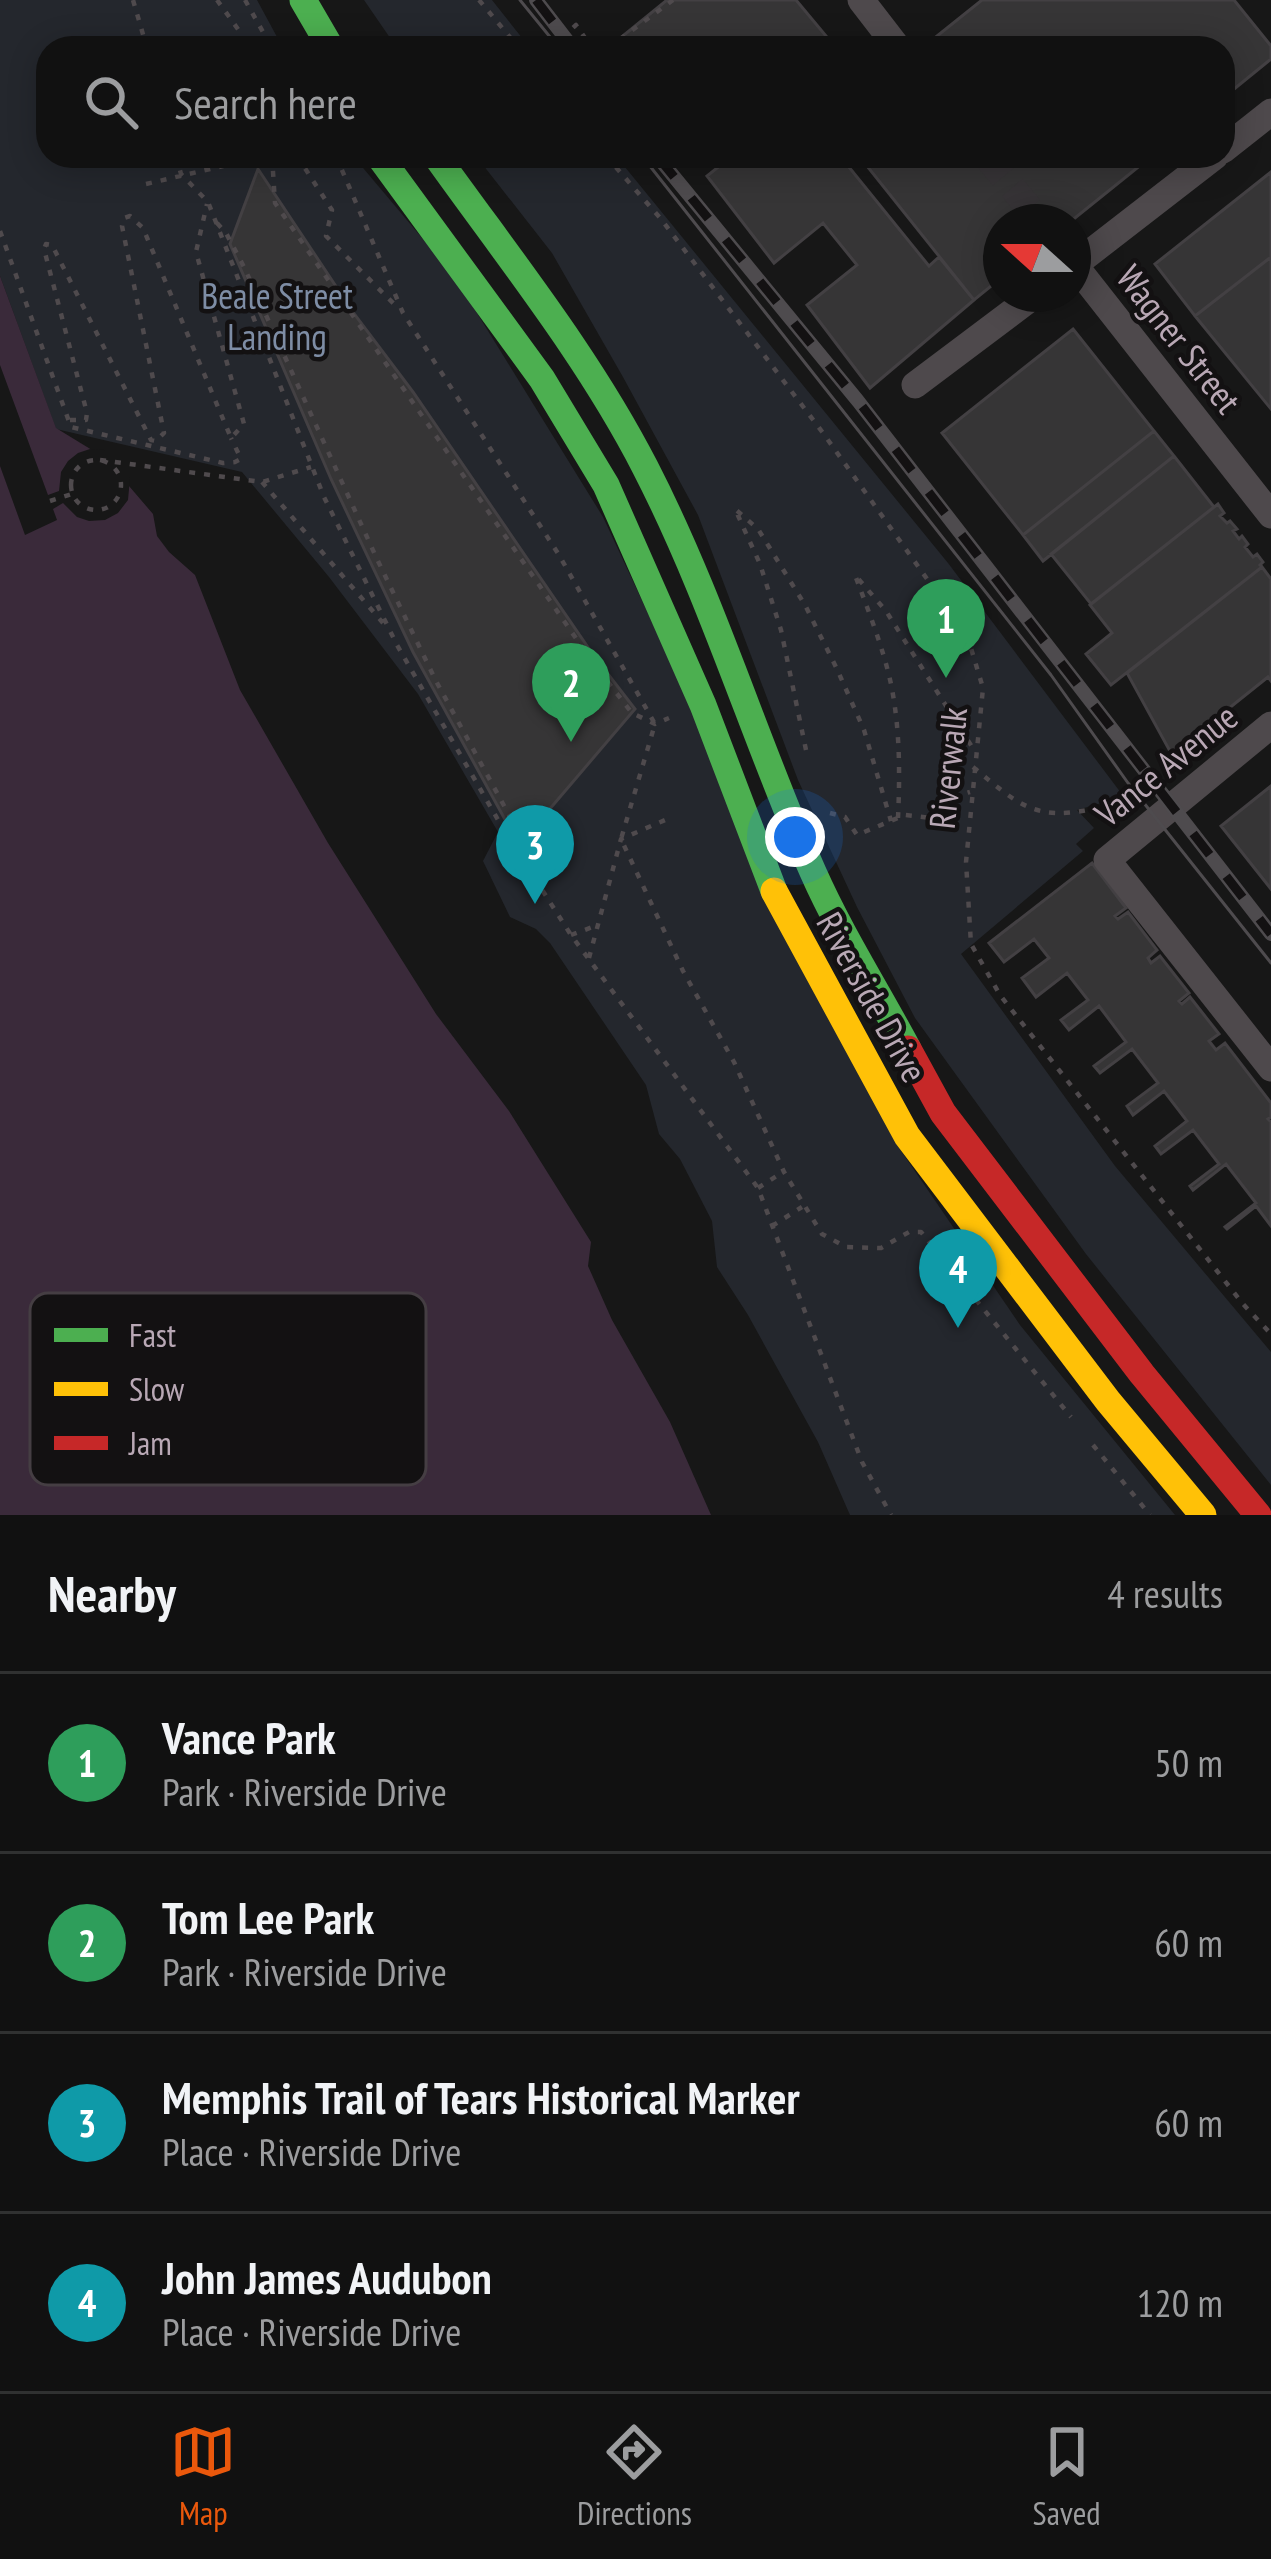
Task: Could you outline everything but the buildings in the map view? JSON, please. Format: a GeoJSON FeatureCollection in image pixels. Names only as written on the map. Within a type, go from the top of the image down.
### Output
{"type":"FeatureCollection","features":[{"type":"Feature","properties":{"kind":"main road"},"geometry":{"type":"LineString","coordinates":[[303,0],[324,36]]}},
{"type":"Feature","properties":{"kind":"main road","name":"Riverside Drive"},"geometry":{"type":"LineString","coordinates":[[388,168],[542,379],[606,485],[703,705],[776,895],[907,1136],[1108,1401],[1202,1515]]}},
{"type":"Feature","properties":{"kind":"main road","name":"Riverside Drive"},"geometry":{"type":"LineString","coordinates":[[445,168],[579,356],[644,465],[694,573],[815,877],[943,1113],[1142,1374],[1258,1515]]}},
{"type":"Feature","properties":{"kind":"street"},"geometry":{"type":"LineString","coordinates":[[861,0],[889,36]]}},
{"type":"Feature","properties":{"kind":"street"},"geometry":{"type":"LineString","coordinates":[[1235,140],[1271,112]]}},
{"type":"Feature","properties":{"kind":"street"},"geometry":{"type":"LineString","coordinates":[[1091,252],[1199,168]]}},
{"type":"Feature","properties":{"kind":"street","name":"Wagner Street"},"geometry":{"type":"LineString","coordinates":[[1091,287],[1271,515]]}},
{"type":"Feature","properties":{"kind":"street"},"geometry":{"type":"LineString","coordinates":[[915,386],[1012,312]]}},
{"type":"Feature","properties":{"kind":"street","name":"Vance Avenue"},"geometry":{"type":"LineString","coordinates":[[1271,725],[1107,860],[1271,1068]]}},
{"type":"Feature","properties":{"kind":"path"},"geometry":{"type":"LineString","coordinates":[[134,0],[143,36]]}},
{"type":"Feature","properties":{"kind":"path"},"geometry":{"type":"LineString","coordinates":[[217,0],[242,36]]}},
{"type":"Feature","properties":{"kind":"path"},"geometry":{"type":"LineString","coordinates":[[244,0],[265,36]]}},
{"type":"Feature","properties":{"kind":"path"},"geometry":{"type":"LineString","coordinates":[[479,0],[510,36]]}},
{"type":"Feature","properties":{"kind":"path"},"geometry":{"type":"LineString","coordinates":[[624,36],[673,0]]}},
{"type":"Feature","properties":{"kind":"path"},"geometry":{"type":"LineString","coordinates":[[564,36],[576,25],[584,36]]}},
{"type":"Feature","properties":{"kind":"path"},"geometry":{"type":"LineString","coordinates":[[180,168],[208,202],[311,467],[389,630],[571,935],[758,1188],[862,1462],[891,1515]]}},
{"type":"Feature","properties":{"kind":"path"},"geometry":{"type":"LineString","coordinates":[[146,184],[211,168]]}},
{"type":"Feature","properties":{"kind":"path"},"geometry":{"type":"LineString","coordinates":[[271,168],[275,203],[301,243],[593,663],[632,713],[655,724]]}},
{"type":"Feature","properties":{"kind":"path"},"geometry":{"type":"LineString","coordinates":[[305,168],[332,210],[326,236],[403,313]]}},
{"type":"Feature","properties":{"kind":"path"},"geometry":{"type":"LineString","coordinates":[[341,168],[403,313],[559,555],[655,724],[589,958]]}},
{"type":"Feature","properties":{"kind":"path","name":"Riverwalk"},"geometry":{"type":"LineString","coordinates":[[616,168],[661,219],[823,433],[967,635],[983,688],[966,862],[971,944],[1000,995],[1271,1334]]}},
{"type":"Feature","properties":{"kind":"path"},"geometry":{"type":"LineString","coordinates":[[208,202],[196,252],[244,424],[231,438]]}},
{"type":"Feature","properties":{"kind":"path"},"geometry":{"type":"LineString","coordinates":[[0,231],[71,427],[223,463],[241,458],[143,228],[130,216],[122,226],[164,434],[151,440],[52,245],[46,244],[87,413],[86,420],[70,420]]}},
{"type":"Feature","properties":{"kind":"path"},"geometry":{"type":"LineString","coordinates":[[215,221],[244,267],[436,681],[520,836],[526,865]]}},
{"type":"Feature","properties":{"kind":"path"},"geometry":{"type":"LineString","coordinates":[[100,460],[112,465],[122,489],[106,509],[92,511],[80,506],[72,494],[76,469],[87,461],[100,460],[262,482],[311,467]]}},
{"type":"Feature","properties":{"kind":"path"},"geometry":{"type":"LineString","coordinates":[[262,482],[389,630]]}},
{"type":"Feature","properties":{"kind":"path"},"geometry":{"type":"LineString","coordinates":[[50,501],[72,494]]}},
{"type":"Feature","properties":{"kind":"path"},"geometry":{"type":"LineString","coordinates":[[807,754],[781,630],[760,564],[735,509],[758,529],[838,669],[894,820]]}},
{"type":"Feature","properties":{"kind":"path"},"geometry":{"type":"LineString","coordinates":[[894,820],[900,765],[891,686],[855,574],[886,611],[975,753]]}},
{"type":"Feature","properties":{"kind":"path"},"geometry":{"type":"LineString","coordinates":[[974,767],[1034,811],[1064,815],[1092,809],[1101,815],[1118,805],[1140,832]]}},
{"type":"Feature","properties":{"kind":"path"},"geometry":{"type":"LineString","coordinates":[[828,812],[845,817],[857,835],[905,815],[931,818],[936,802],[971,792]]}},
{"type":"Feature","properties":{"kind":"path"},"geometry":{"type":"LineString","coordinates":[[621,839],[672,817]]}},
{"type":"Feature","properties":{"kind":"path"},"geometry":{"type":"LineString","coordinates":[[621,839],[784,1172],[822,1234],[846,1247],[881,1248],[909,1232],[921,1232],[1078,1426]]}},
{"type":"Feature","properties":{"kind":"path"},"geometry":{"type":"LineString","coordinates":[[571,935],[598,926]]}},
{"type":"Feature","properties":{"kind":"path"},"geometry":{"type":"LineString","coordinates":[[758,1188],[784,1172]]}},
{"type":"Feature","properties":{"kind":"path"},"geometry":{"type":"LineString","coordinates":[[772,1226],[803,1206]]}},
{"type":"Feature","properties":{"kind":"path"},"geometry":{"type":"LineString","coordinates":[[1093,1444],[1150,1515]]}},
{"type":"Feature","properties":{"kind":"green space","name":"Beale Street Landing"},"geometry":{"type":"Polygon","coordinates":[[[0,0],[257,0],[276,36],[36,36],[36,168],[363,168],[454,276],[603,517],[895,1142],[1020,1325],[1175,1515],[850,1515],[818,1442],[717,1267],[712,1221],[680,1159],[659,1134],[646,1085],[550,943],[536,929],[510,917],[483,861],[498,832],[418,694],[242,472],[56,429],[0,276],[0,0]]]}},
{"type":"Feature","properties":{"kind":"green space"},"geometry":{"type":"Polygon","coordinates":[[[364,0],[492,0],[520,36],[389,36],[364,0]]]}},
{"type":"Feature","properties":{"kind":"green space"},"geometry":{"type":"Polygon","coordinates":[[[485,168],[626,168],[948,563],[1121,793],[1077,810],[1094,828],[1076,844],[1083,851],[961,954],[1115,1166],[1271,1352],[1271,1485],[1086,1254],[915,1018],[798,780],[698,515],[552,253],[485,168]]]}},
{"type":"Feature","properties":{"kind":"shaded area"},"geometry":{"type":"Polygon","coordinates":[[[0,276],[56,428],[105,458],[153,514],[157,536],[169,552],[195,575],[240,690],[328,843],[436,1014],[509,1111],[591,1242],[588,1266],[612,1320],[670,1422],[711,1515],[0,1515],[0,276]]]}},
{"type":"Feature","properties":{"kind":"pier"},"geometry":{"type":"Polygon","coordinates":[[[0,365],[48,495],[59,491],[68,461],[90,449],[104,450],[130,478],[128,500],[118,513],[89,521],[63,503],[53,509],[57,520],[25,535],[0,466],[0,365]]]}},
{"type":"Feature","properties":{"kind":"tunnel"},"geometry":{"type":"LineString","coordinates":[[996,168],[1026,204]]}},
{"type":"Feature","properties":{"kind":"tram line"},"geometry":{"type":"LineString","coordinates":[[520,0],[549,36]]}},
{"type":"Feature","properties":{"kind":"tram line"},"geometry":{"type":"LineString","coordinates":[[651,168],[1271,963]]}},
{"type":"Feature","properties":{"kind":"railway"},"geometry":{"type":"LineString","coordinates":[[536,0],[564,36]]}},
{"type":"Feature","properties":{"kind":"railway"},"geometry":{"type":"LineString","coordinates":[[667,168],[858,401],[1271,934]]}},
{"type":"Feature","properties":{"kind":"traffic: fast"},"geometry":{"type":"LineString","coordinates":[[303,0],[324,36]]}},
{"type":"Feature","properties":{"kind":"traffic: fast"},"geometry":{"type":"LineString","coordinates":[[388,168],[542,379],[606,485],[703,705],[774,891]]}},
{"type":"Feature","properties":{"kind":"traffic: fast"},"geometry":{"type":"LineString","coordinates":[[445,168],[573,346],[645,467],[691,566],[813,872],[908,1049]]}},
{"type":"Feature","properties":{"kind":"traffic: slow"},"geometry":{"type":"LineString","coordinates":[[774,891],[907,1136],[1108,1401],[1203,1515]]}},
{"type":"Feature","properties":{"kind":"traffic: jam"},"geometry":{"type":"LineString","coordinates":[[908,1049],[943,1113],[1142,1374],[1258,1515]]}},
{"type":"Feature","properties":{"kind":"place","name":"Vance Park"},"geometry":{"type":"Point","coordinates":[946,678]}},
{"type":"Feature","properties":{"kind":"place","name":"Tom Lee Park"},"geometry":{"type":"Point","coordinates":[571,742]}},
{"type":"Feature","properties":{"kind":"place","name":"Memphis Trail of Tears Historical Marker"},"geometry":{"type":"Point","coordinates":[535,904]}},
{"type":"Feature","properties":{"kind":"place","name":"John James Audubon"},"geometry":{"type":"Point","coordinates":[958,1328]}}]}
